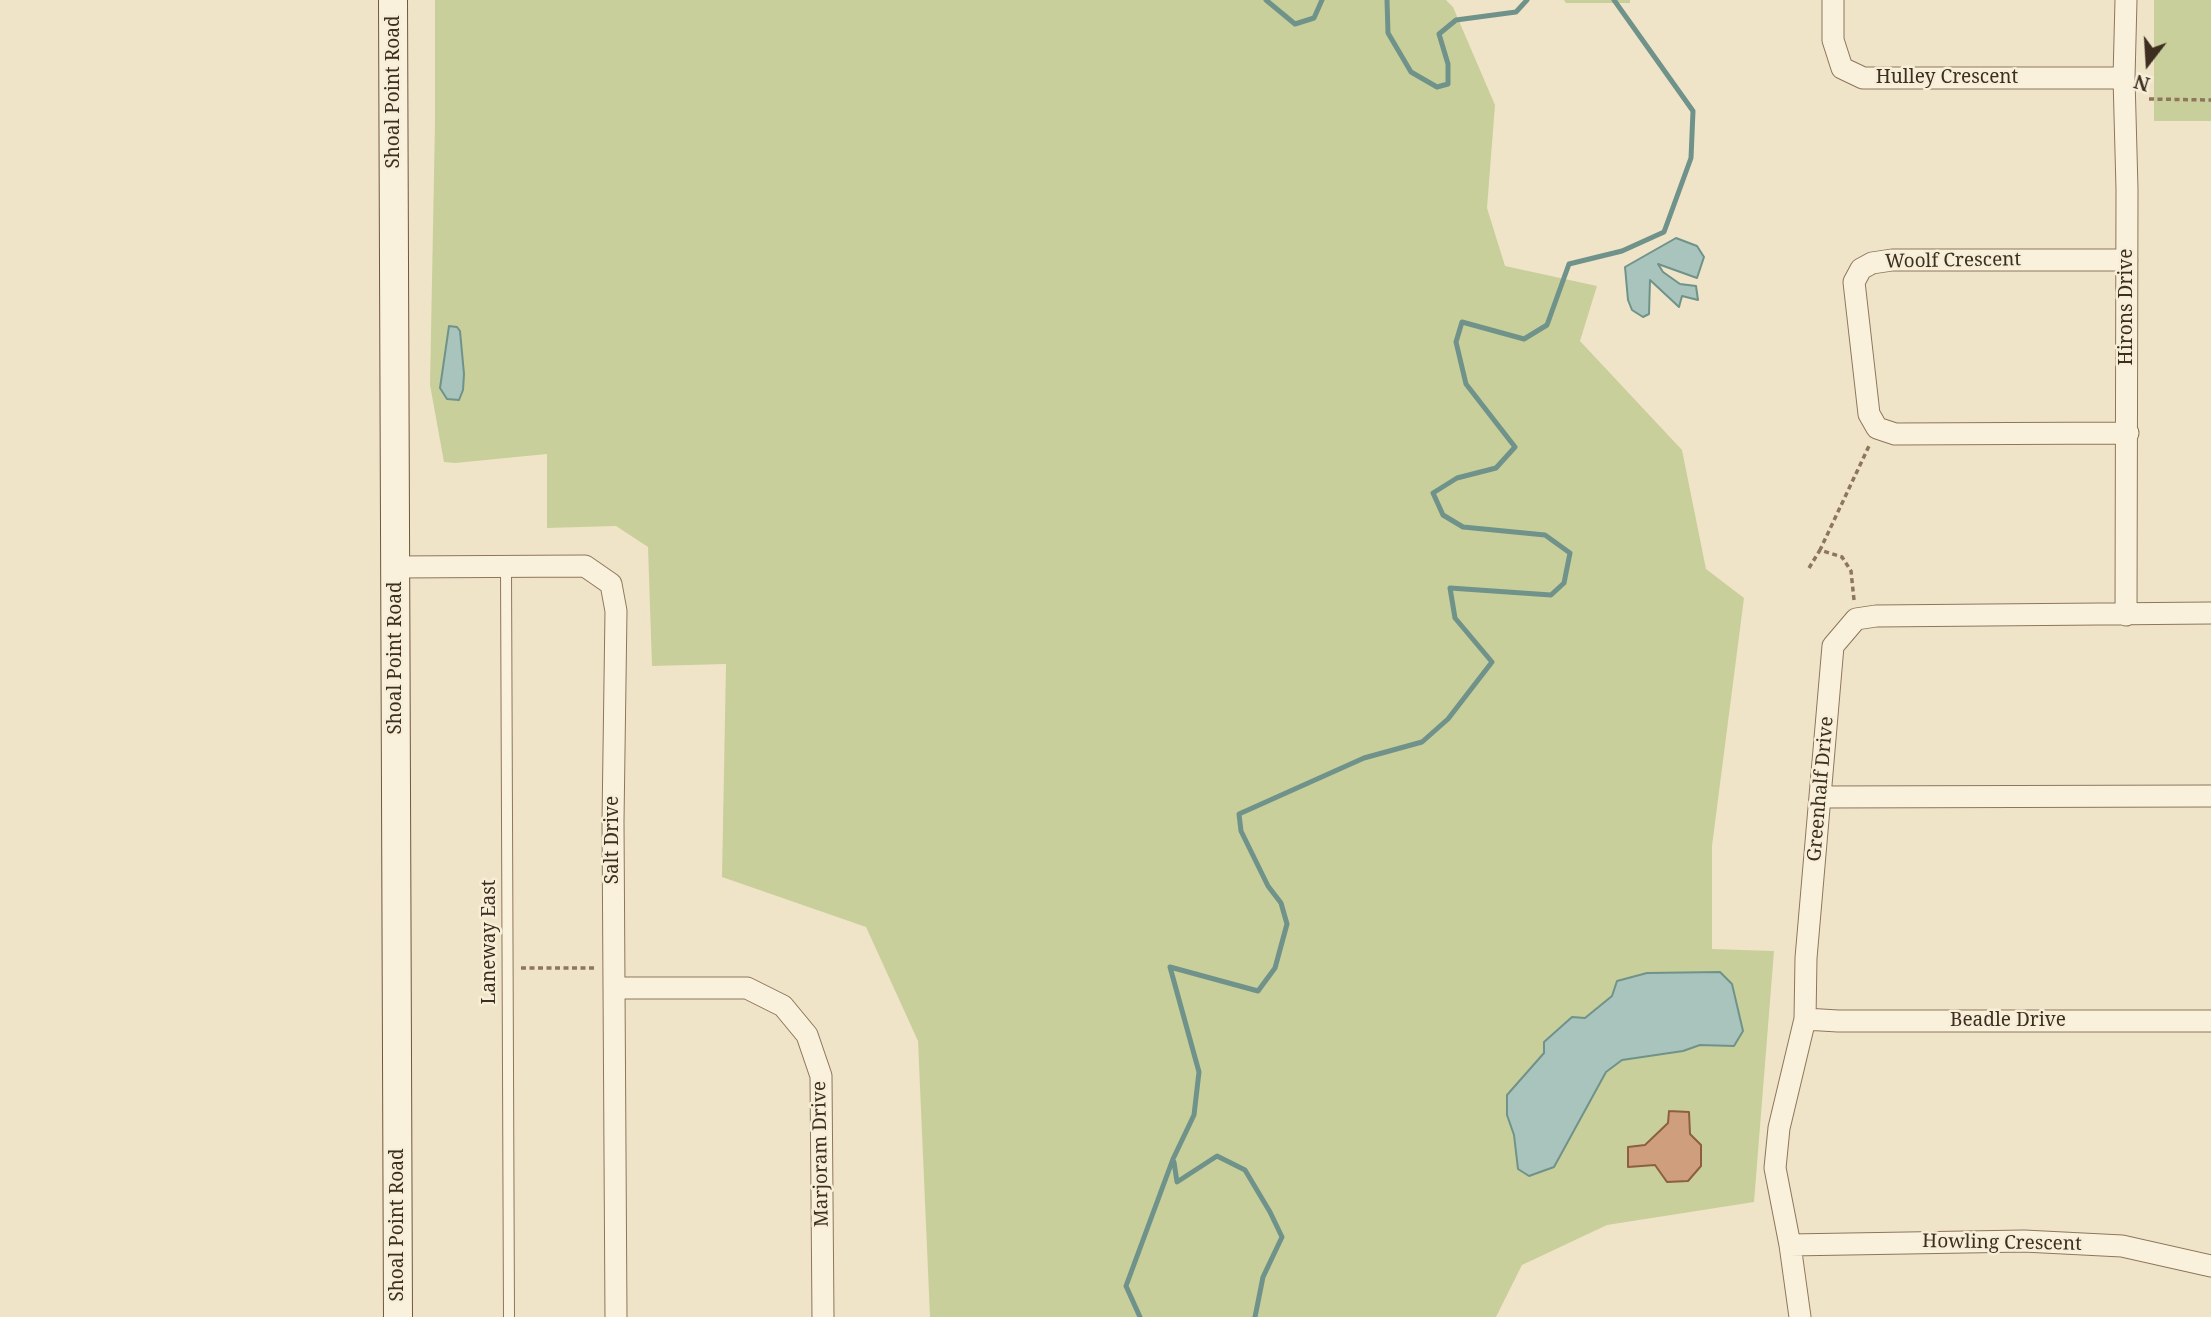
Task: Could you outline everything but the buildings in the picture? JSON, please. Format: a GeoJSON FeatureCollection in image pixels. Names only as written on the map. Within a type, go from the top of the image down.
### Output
{"type":"FeatureCollection","features":[{"type":"Feature","properties":{"kind":"street","name":"Shoal Point Road"},"geometry":{"type":"LineString","coordinates":[[393,0],[398,1317]]}},
{"type":"Feature","properties":{"kind":"street","name":"Hulley Crescent"},"geometry":{"type":"LineString","coordinates":[[1833,0],[1833,40],[1842,68],[1863,78],[2124,78]]}},
{"type":"Feature","properties":{"kind":"street","name":"Hirons Drive"},"geometry":{"type":"LineString","coordinates":[[2126,0],[2126,615]]}},
{"type":"Feature","properties":{"kind":"street","name":"Woolf Crescent"},"geometry":{"type":"LineString","coordinates":[[1877,428],[1869,414],[1862,368],[1854,282],[1860,269],[1872,263],[1892,260],[2127,260]]}},
{"type":"Feature","properties":{"kind":"street"},"geometry":{"type":"LineString","coordinates":[[1877,428],[1895,434],[2128,433]]}},
{"type":"Feature","properties":{"kind":"street","name":"Salt Drive"},"geometry":{"type":"LineString","coordinates":[[395,567],[585,566],[611,584],[616,611],[613,821],[616,1317]]}},
{"type":"Feature","properties":{"kind":"street"},"geometry":{"type":"LineString","coordinates":[[1856,619],[1877,616],[2211,613]]}},
{"type":"Feature","properties":{"kind":"street","name":"Greenhalf Drive"},"geometry":{"type":"LineString","coordinates":[[1800,1317],[1775,1168],[1779,1128],[1805,1019],[1806,958],[1833,646],[1856,619]]}},
{"type":"Feature","properties":{"kind":"street"},"geometry":{"type":"LineString","coordinates":[[1821,797],[2211,796]]}},
{"type":"Feature","properties":{"kind":"street","name":"Marjoram Drive"},"geometry":{"type":"LineString","coordinates":[[615,988],[747,988],[783,1006],[807,1035],[821,1076],[823,1317]]}},
{"type":"Feature","properties":{"kind":"street","name":"Beadle Drive"},"geometry":{"type":"LineString","coordinates":[[1805,1019],[2211,1021]]}},
{"type":"Feature","properties":{"kind":"street","name":"Howling Crescent"},"geometry":{"type":"LineString","coordinates":[[1790,1245],[2024,1241],[2122,1246],[2209,1261]]}},
{"type":"Feature","properties":{"kind":"lane","name":"Laneway East"},"geometry":{"type":"LineString","coordinates":[[506,568],[509,1317]]}},
{"type":"Feature","properties":{"kind":"path"},"geometry":{"type":"LineString","coordinates":[[2149,99],[2211,100]]}},
{"type":"Feature","properties":{"kind":"path"},"geometry":{"type":"LineString","coordinates":[[1809,568],[1877,428]]}},
{"type":"Feature","properties":{"kind":"path"},"geometry":{"type":"LineString","coordinates":[[1820,550],[1842,557],[1851,571],[1856,619]]}},
{"type":"Feature","properties":{"kind":"path"},"geometry":{"type":"LineString","coordinates":[[507,967],[603,968]]}},
{"type":"Feature","properties":{"kind":"green space"},"geometry":{"type":"Polygon","coordinates":[[[435,0],[1446,0],[1453,7],[1495,105],[1487,208],[1505,266],[1597,286],[1580,341],[1682,450],[1706,569],[1744,598],[1712,846],[1712,949],[1774,951],[1754,1202],[1607,1225],[1522,1265],[1496,1317],[930,1317],[918,1041],[866,927],[722,877],[726,664],[652,666],[648,547],[616,526],[547,528],[547,454],[444,462],[430,385],[435,0]]]}},
{"type":"Feature","properties":{"kind":"green space"},"geometry":{"type":"Polygon","coordinates":[[[1564,0],[1630,0],[1630,3],[1566,3],[1564,0]]]}},
{"type":"Feature","properties":{"kind":"green space"},"geometry":{"type":"Polygon","coordinates":[[[2154,0],[2211,0],[2211,121],[2154,121],[2154,0]]]}},
{"type":"Feature","properties":{"kind":"water"},"geometry":{"type":"Polygon","coordinates":[[[1676,238],[1697,246],[1704,257],[1697,278],[1658,264],[1663,272],[1680,284],[1696,286],[1698,300],[1682,296],[1679,307],[1650,280],[1649,314],[1643,317],[1632,310],[1628,300],[1625,267],[1676,238]]]}},
{"type":"Feature","properties":{"kind":"water"},"geometry":{"type":"Polygon","coordinates":[[[449,326],[457,327],[460,331],[464,374],[459,400],[447,399],[440,388],[449,326]]]}},
{"type":"Feature","properties":{"kind":"water"},"geometry":{"type":"Polygon","coordinates":[[[1720,972],[1732,984],[1743,1031],[1734,1046],[1700,1045],[1683,1051],[1622,1060],[1606,1072],[1554,1167],[1529,1176],[1518,1169],[1514,1135],[1507,1115],[1507,1095],[1544,1053],[1544,1042],[1572,1017],[1585,1018],[1612,996],[1617,981],[1647,973],[1720,972]]]}},
{"type":"Feature","properties":{"kind":"waterway"},"geometry":{"type":"LineString","coordinates":[[1266,0],[1295,24],[1314,18],[1322,0]]}},
{"type":"Feature","properties":{"kind":"waterway"},"geometry":{"type":"LineString","coordinates":[[1387,0],[1388,33],[1411,72],[1437,87],[1448,84],[1448,64],[1439,34],[1456,20],[1516,12],[1527,0]]}},
{"type":"Feature","properties":{"kind":"waterway"},"geometry":{"type":"LineString","coordinates":[[1140,1317],[1126,1286],[1173,1159],[1194,1115],[1199,1072],[1170,967],[1258,991],[1275,968],[1287,924],[1281,903],[1268,886],[1241,831],[1239,814],[1364,758],[1422,742],[1448,719],[1492,662],[1455,618],[1450,588],[1551,595],[1564,583],[1570,553],[1545,535],[1463,527],[1443,515],[1433,493],[1457,478],[1496,468],[1515,447],[1466,384],[1456,342],[1462,322],[1524,339],[1547,325],[1569,264],[1622,251],[1664,232],[1691,158],[1693,111],[1614,0]]}},
{"type":"Feature","properties":{"kind":"waterway"},"geometry":{"type":"LineString","coordinates":[[1174,1162],[1177,1182],[1217,1156],[1245,1170],[1270,1212],[1282,1237],[1263,1277],[1255,1317]]}}]}
